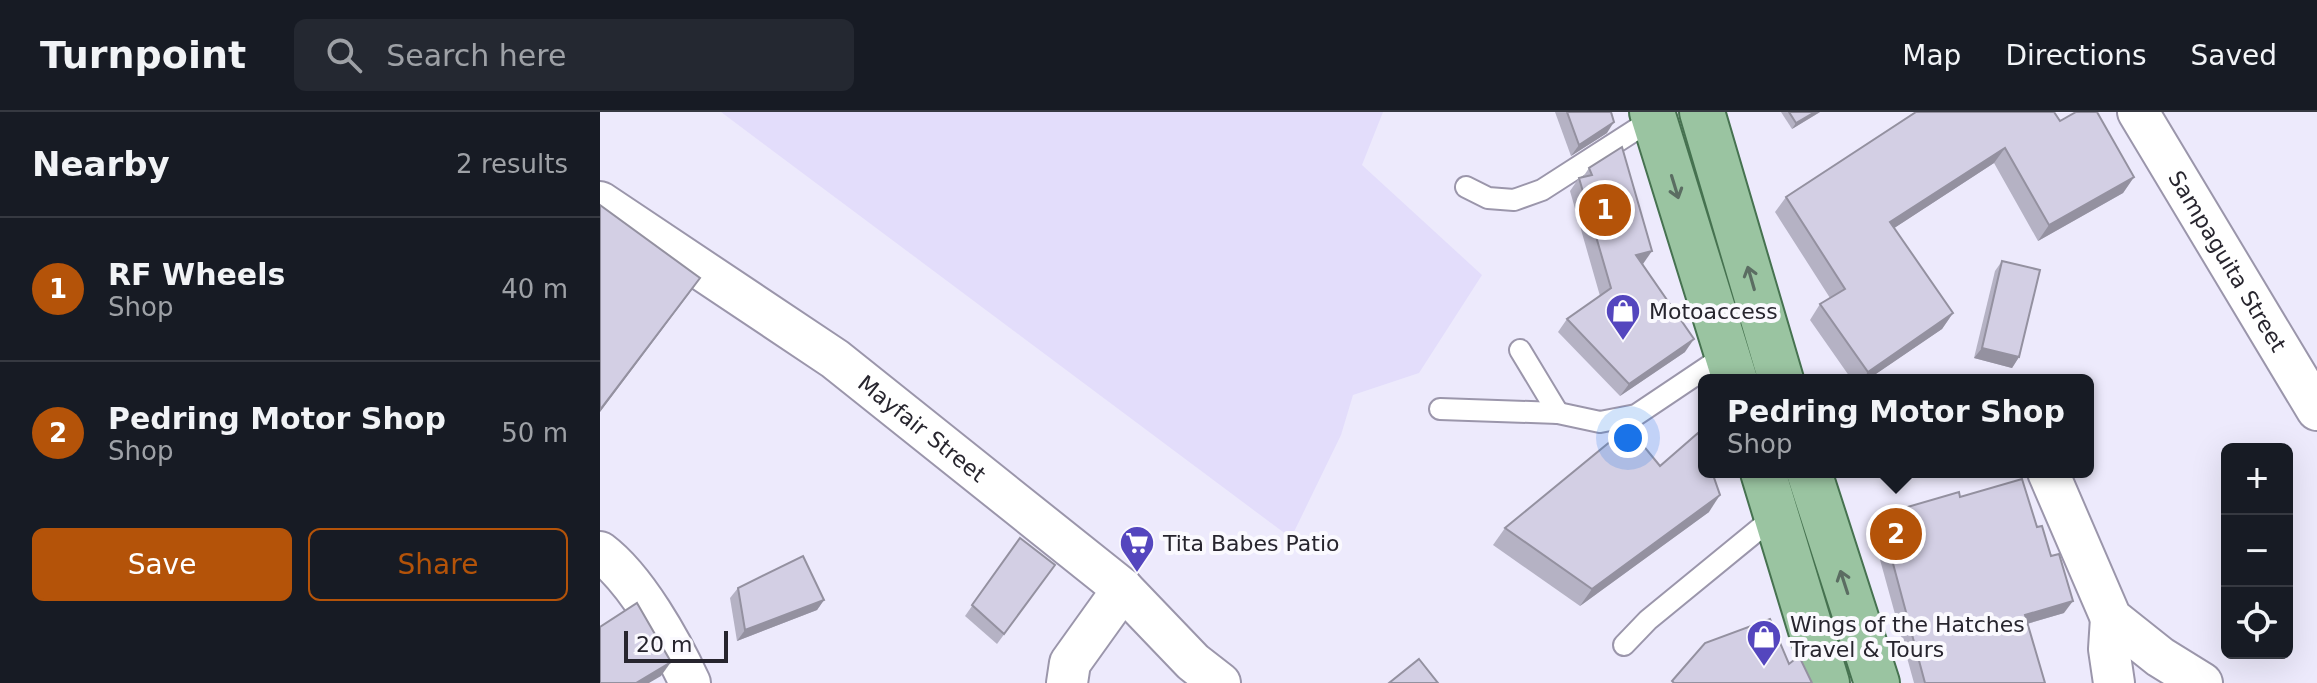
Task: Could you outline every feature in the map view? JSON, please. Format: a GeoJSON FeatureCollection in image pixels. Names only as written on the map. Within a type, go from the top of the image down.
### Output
{"type":"FeatureCollection","features":[{"type":"Feature","properties":{"kind":"main road"},"geometry":{"type":"LineString","coordinates":[[1702,112],[1779,374]]}},
{"type":"Feature","properties":{"kind":"main road"},"geometry":{"type":"LineString","coordinates":[[1653,115],[1731,367]]}},
{"type":"Feature","properties":{"kind":"main road"},"geometry":{"type":"LineString","coordinates":[[1765,478],[1827,683]]}},
{"type":"Feature","properties":{"kind":"main road"},"geometry":{"type":"LineString","coordinates":[[1811,478],[1877,683]]}},
{"type":"Feature","properties":{"kind":"street","name":"Sampaguita Street"},"geometry":{"type":"LineString","coordinates":[[2138,112],[2317,410]]}},
{"type":"Feature","properties":{"kind":"street","name":"Mayfair Street"},"geometry":{"type":"LineString","coordinates":[[600,202],[835,359],[1123,589],[1193,662],[1220,683]]}},
{"type":"Feature","properties":{"kind":"street"},"geometry":{"type":"LineString","coordinates":[[2051,478],[2111,618],[2109,649],[2114,683]]}},
{"type":"Feature","properties":{"kind":"street"},"geometry":{"type":"LineString","coordinates":[[600,552],[613,561],[662,632],[690,683]]}},
{"type":"Feature","properties":{"kind":"street"},"geometry":{"type":"LineString","coordinates":[[1067,683],[1070,663],[1123,589]]}},
{"type":"Feature","properties":{"kind":"street"},"geometry":{"type":"LineString","coordinates":[[2111,618],[2160,657],[2202,683]]}},
{"type":"Feature","properties":{"kind":"lane"},"geometry":{"type":"LineString","coordinates":[[1466,187],[1488,198],[1514,200],[1542,190],[1653,115]]}},
{"type":"Feature","properties":{"kind":"lane"},"geometry":{"type":"LineString","coordinates":[[1520,350],[1558,413]]}},
{"type":"Feature","properties":{"kind":"lane"},"geometry":{"type":"LineString","coordinates":[[1440,409],[1558,413],[1600,422],[1636,415],[1698,384]]}},
{"type":"Feature","properties":{"kind":"lane"},"geometry":{"type":"LineString","coordinates":[[1624,645],[1648,620],[1775,516]]}},
{"type":"Feature","properties":{"kind":"shaded area"},"geometry":{"type":"Polygon","coordinates":[[[721,112],[1383,112],[1362,165],[1482,275],[1419,373],[1353,395],[1341,435],[1291,538],[721,112]]]}},
{"type":"Feature","properties":{"kind":"building"},"geometry":{"type":"Polygon","coordinates":[[[1567,112],[1611,112],[1614,122],[1579,145],[1567,112]]]}},
{"type":"Feature","properties":{"kind":"building"},"geometry":{"type":"Polygon","coordinates":[[[1789,112],[1815,112],[1796,123],[1789,112]]]}},
{"type":"Feature","properties":{"kind":"building"},"geometry":{"type":"Polygon","coordinates":[[[1916,112],[2054,112],[2060,121],[2076,112],[2097,112],[2134,177],[2049,225],[2005,148],[1890,222],[1953,313],[1868,372],[1820,304],[1845,289],[1786,197],[1916,112]]]}},
{"type":"Feature","properties":{"kind":"building"},"geometry":{"type":"Polygon","coordinates":[[[1622,147],[1652,251],[1636,255],[1694,339],[1629,384],[1567,319],[1611,288],[1579,178],[1592,175],[1589,168],[1622,147]]]}},
{"type":"Feature","properties":{"kind":"building"},"geometry":{"type":"Polygon","coordinates":[[[600,205],[700,278],[600,410],[600,205]]]}},
{"type":"Feature","properties":{"kind":"building"},"geometry":{"type":"Polygon","coordinates":[[[2002,261],[2040,270],[2019,357],[1982,348],[2002,261]]]}},
{"type":"Feature","properties":{"kind":"building"},"geometry":{"type":"Polygon","coordinates":[[[1628,427],[1660,466],[1698,433],[1698,478],[1714,478],[1720,495],[1592,589],[1505,528],[1628,427]]]}},
{"type":"Feature","properties":{"kind":"building"},"geometry":{"type":"Polygon","coordinates":[[[2022,479],[2037,527],[2042,526],[2051,556],[2059,554],[2073,601],[2025,615],[2045,683],[1925,683],[1880,515],[1959,492],[1960,497],[2022,479]]]}},
{"type":"Feature","properties":{"kind":"building"},"geometry":{"type":"Polygon","coordinates":[[[1020,538],[1055,565],[1004,634],[972,605],[1020,538]]]}},
{"type":"Feature","properties":{"kind":"building"},"geometry":{"type":"Polygon","coordinates":[[[803,556],[824,600],[745,630],[738,588],[803,556]]]}},
{"type":"Feature","properties":{"kind":"building"},"geometry":{"type":"Polygon","coordinates":[[[637,603],[671,662],[636,683],[600,683],[600,627],[637,603]]]}},
{"type":"Feature","properties":{"kind":"building"},"geometry":{"type":"Polygon","coordinates":[[[1770,619],[1789,664],[1799,656],[1812,683],[1672,681],[1705,643],[1770,619]]]}},
{"type":"Feature","properties":{"kind":"building"},"geometry":{"type":"Polygon","coordinates":[[[1419,659],[1438,683],[1389,683],[1419,659]]]}},
{"type":"Feature","properties":{"kind":"place","name":"RF Wheels"},"geometry":{"type":"Point","coordinates":[1605,210]}},
{"type":"Feature","properties":{"kind":"place","name":"Motoaccess"},"geometry":{"type":"Point","coordinates":[1623,342]}},
{"type":"Feature","properties":{"kind":"place","name":"Pedring Motor Shop"},"geometry":{"type":"Point","coordinates":[1896,534]}},
{"type":"Feature","properties":{"kind":"place","name":"Tita Babes Patio"},"geometry":{"type":"Point","coordinates":[1137,574]}},
{"type":"Feature","properties":{"kind":"place","name":"Wings of the Hatches Travel & Tours"},"geometry":{"type":"Point","coordinates":[1764,668]}}]}
